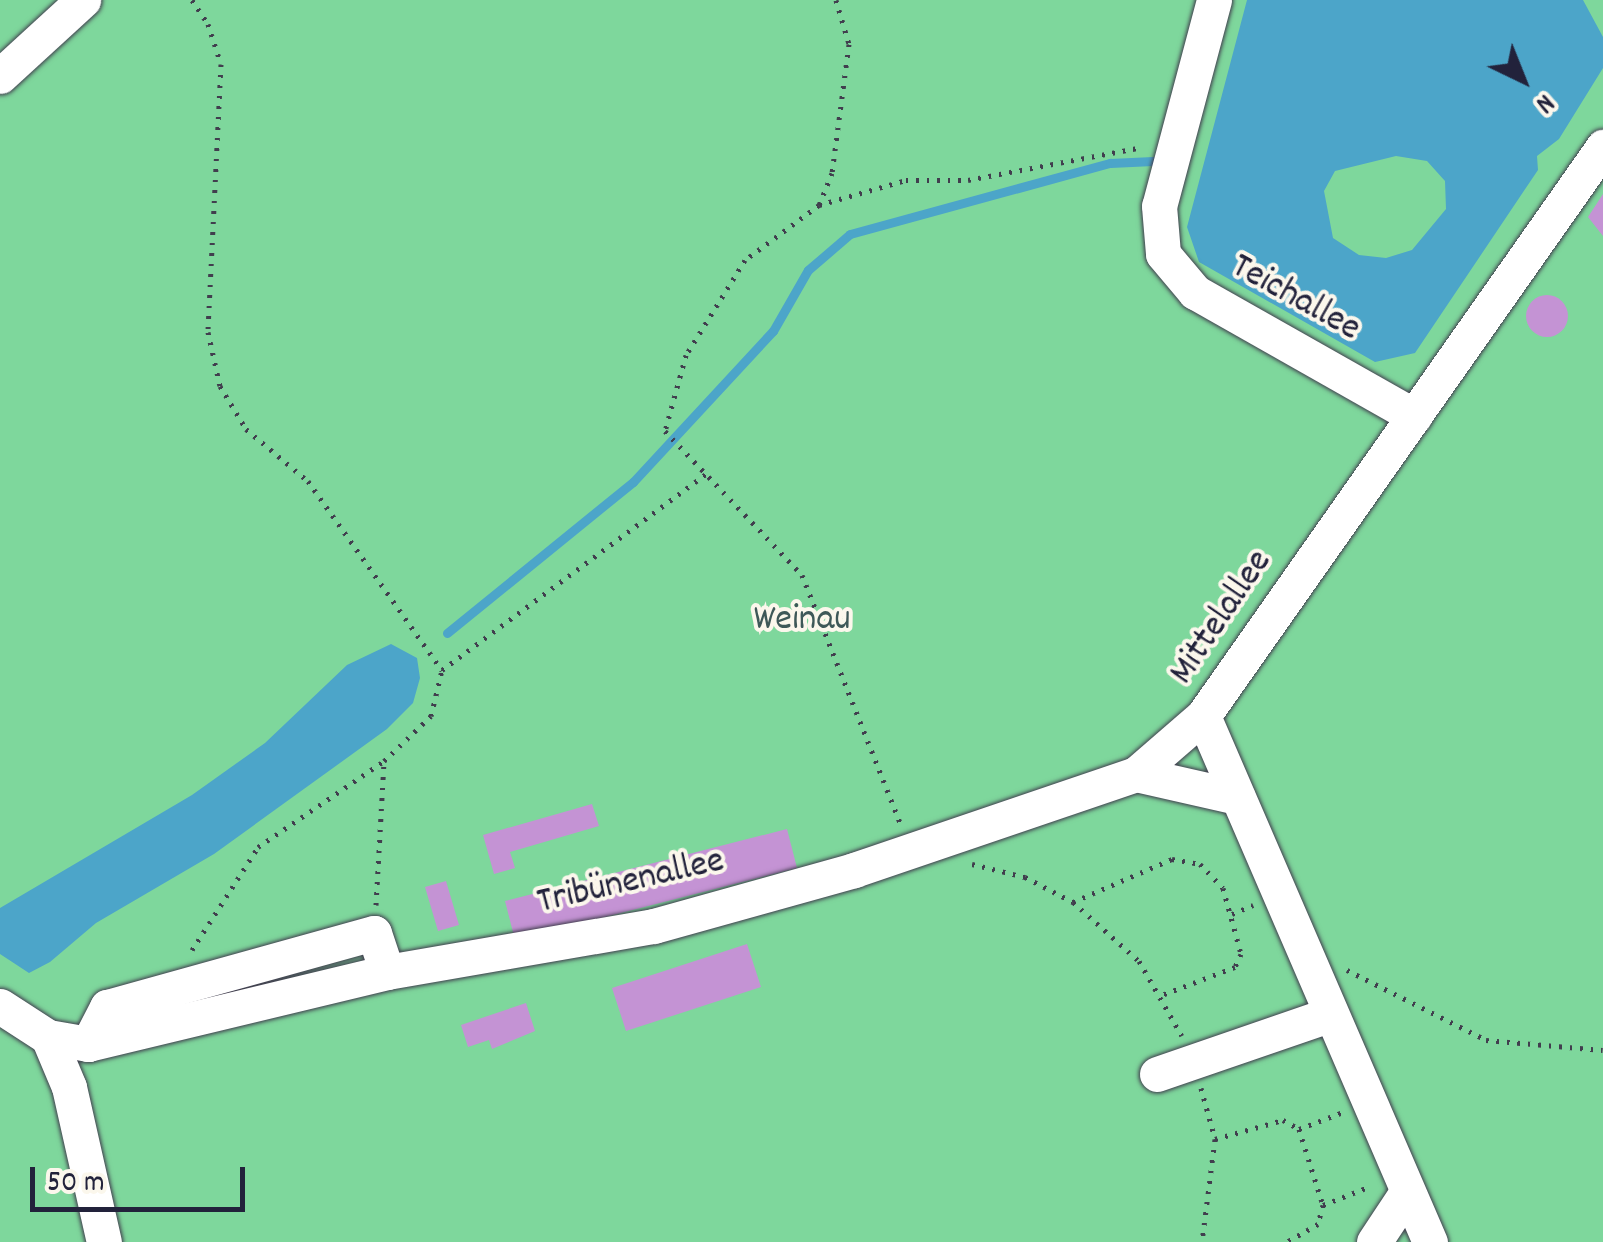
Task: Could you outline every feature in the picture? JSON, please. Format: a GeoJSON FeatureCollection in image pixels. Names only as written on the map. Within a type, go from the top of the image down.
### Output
{"type":"FeatureCollection","features":[{"type":"Feature","properties":{"kind":"street"},"geometry":{"type":"LineString","coordinates":[[0,76],[83,0]]}},
{"type":"Feature","properties":{"kind":"street","name":"Teichallee"},"geometry":{"type":"LineString","coordinates":[[1214,0],[1159,206],[1162,254],[1195,292],[1414,416]]}},
{"type":"Feature","properties":{"kind":"street","name":"Mittelallee"},"geometry":{"type":"LineString","coordinates":[[1430,1242],[1203,716],[1603,147]]}},
{"type":"Feature","properties":{"kind":"street","name":"Tribünenallee"},"geometry":{"type":"LineString","coordinates":[[48,1037],[88,1044],[386,972],[654,926],[912,850],[1136,774],[1203,716]]}},
{"type":"Feature","properties":{"kind":"street"},"geometry":{"type":"LineString","coordinates":[[1136,774],[1237,797]]}},
{"type":"Feature","properties":{"kind":"street"},"geometry":{"type":"LineString","coordinates":[[88,1044],[108,1007],[374,933],[386,972]]}},
{"type":"Feature","properties":{"kind":"street"},"geometry":{"type":"LineString","coordinates":[[0,1006],[48,1037],[68,1087],[104,1242]]}},
{"type":"Feature","properties":{"kind":"street"},"geometry":{"type":"LineString","coordinates":[[1157,1074],[1331,1014]]}},
{"type":"Feature","properties":{"kind":"street"},"geometry":{"type":"LineString","coordinates":[[1374,1242],[1404,1183]]}},
{"type":"Feature","properties":{"kind":"path"},"geometry":{"type":"LineString","coordinates":[[192,0],[208,24],[222,64],[208,332],[220,386],[246,429],[308,481],[442,670]]}},
{"type":"Feature","properties":{"kind":"path"},"geometry":{"type":"LineString","coordinates":[[819,205],[832,173],[849,44],[836,0]]}},
{"type":"Feature","properties":{"kind":"path"},"geometry":{"type":"LineString","coordinates":[[912,850],[802,575],[665,431],[686,355],[745,260],[819,205],[906,180],[968,180],[1141,146],[1171,160]]}},
{"type":"Feature","properties":{"kind":"path"},"geometry":{"type":"LineString","coordinates":[[166,990],[258,847],[384,760],[431,716],[442,670],[707,473]]}},
{"type":"Feature","properties":{"kind":"path"},"geometry":{"type":"LineString","coordinates":[[374,933],[384,760]]}},
{"type":"Feature","properties":{"kind":"path"},"geometry":{"type":"LineString","coordinates":[[1073,902],[1172,859],[1200,864],[1223,888],[1242,954],[1235,967],[1162,995]]}},
{"type":"Feature","properties":{"kind":"path"},"geometry":{"type":"LineString","coordinates":[[968,864],[1025,878],[1073,902],[1140,961],[1162,995],[1194,1064],[1214,1139],[1202,1242]]}},
{"type":"Feature","properties":{"kind":"path"},"geometry":{"type":"LineString","coordinates":[[1309,964],[1352,971],[1486,1040],[1603,1050]]}},
{"type":"Feature","properties":{"kind":"path"},"geometry":{"type":"LineString","coordinates":[[1298,1129],[1369,1102]]}},
{"type":"Feature","properties":{"kind":"path"},"geometry":{"type":"LineString","coordinates":[[1214,1139],[1283,1120],[1298,1129],[1323,1205],[1318,1224],[1287,1242]]}},
{"type":"Feature","properties":{"kind":"path"},"geometry":{"type":"LineString","coordinates":[[1323,1205],[1404,1183]]}},
{"type":"Feature","properties":{"kind":"green space","name":"Weinau"},"geometry":{"type":"Polygon","coordinates":[[[0,0],[1603,0],[1603,1242],[0,1242],[0,0]]]}},
{"type":"Feature","properties":{"kind":"water"},"geometry":{"type":"Polygon","coordinates":[[[1247,0],[1583,0],[1603,37],[1603,68],[1559,139],[1537,156],[1538,170],[1415,353],[1375,362],[1199,262],[1187,227],[1247,0]],[[1396,156],[1335,171],[1324,191],[1333,238],[1359,255],[1386,258],[1412,250],[1446,209],[1445,181],[1427,161],[1396,156]]]}},
{"type":"Feature","properties":{"kind":"water"},"geometry":{"type":"Polygon","coordinates":[[[391,644],[417,658],[420,678],[413,703],[387,729],[214,854],[96,923],[50,962],[29,973],[0,954],[0,908],[192,795],[265,743],[347,665],[391,644]]]}},
{"type":"Feature","properties":{"kind":"building"},"geometry":{"type":"Polygon","coordinates":[[[1603,194],[1603,236],[1588,217],[1603,194]]]}},
{"type":"Feature","properties":{"kind":"building"},"geometry":{"type":"Polygon","coordinates":[[[1547,295],[1562,301],[1568,316],[1562,331],[1547,337],[1532,331],[1526,316],[1532,301],[1547,295]]]}},
{"type":"Feature","properties":{"kind":"building"},"geometry":{"type":"Polygon","coordinates":[[[592,804],[599,826],[510,852],[515,868],[494,874],[483,835],[592,804]]]}},
{"type":"Feature","properties":{"kind":"building"},"geometry":{"type":"Polygon","coordinates":[[[787,829],[797,868],[515,940],[505,901],[787,829]]]}},
{"type":"Feature","properties":{"kind":"building"},"geometry":{"type":"Polygon","coordinates":[[[446,881],[459,925],[438,931],[425,887],[446,881]]]}},
{"type":"Feature","properties":{"kind":"building"},"geometry":{"type":"Polygon","coordinates":[[[747,944],[761,987],[626,1031],[612,988],[747,944]]]}},
{"type":"Feature","properties":{"kind":"building"},"geometry":{"type":"Polygon","coordinates":[[[526,1003],[535,1031],[492,1049],[489,1040],[468,1047],[461,1025],[526,1003]]]}},
{"type":"Feature","properties":{"kind":"waterway"},"geometry":{"type":"LineString","coordinates":[[447,633],[633,482],[773,331],[808,270],[850,234],[1110,163],[1153,161]]}}]}
